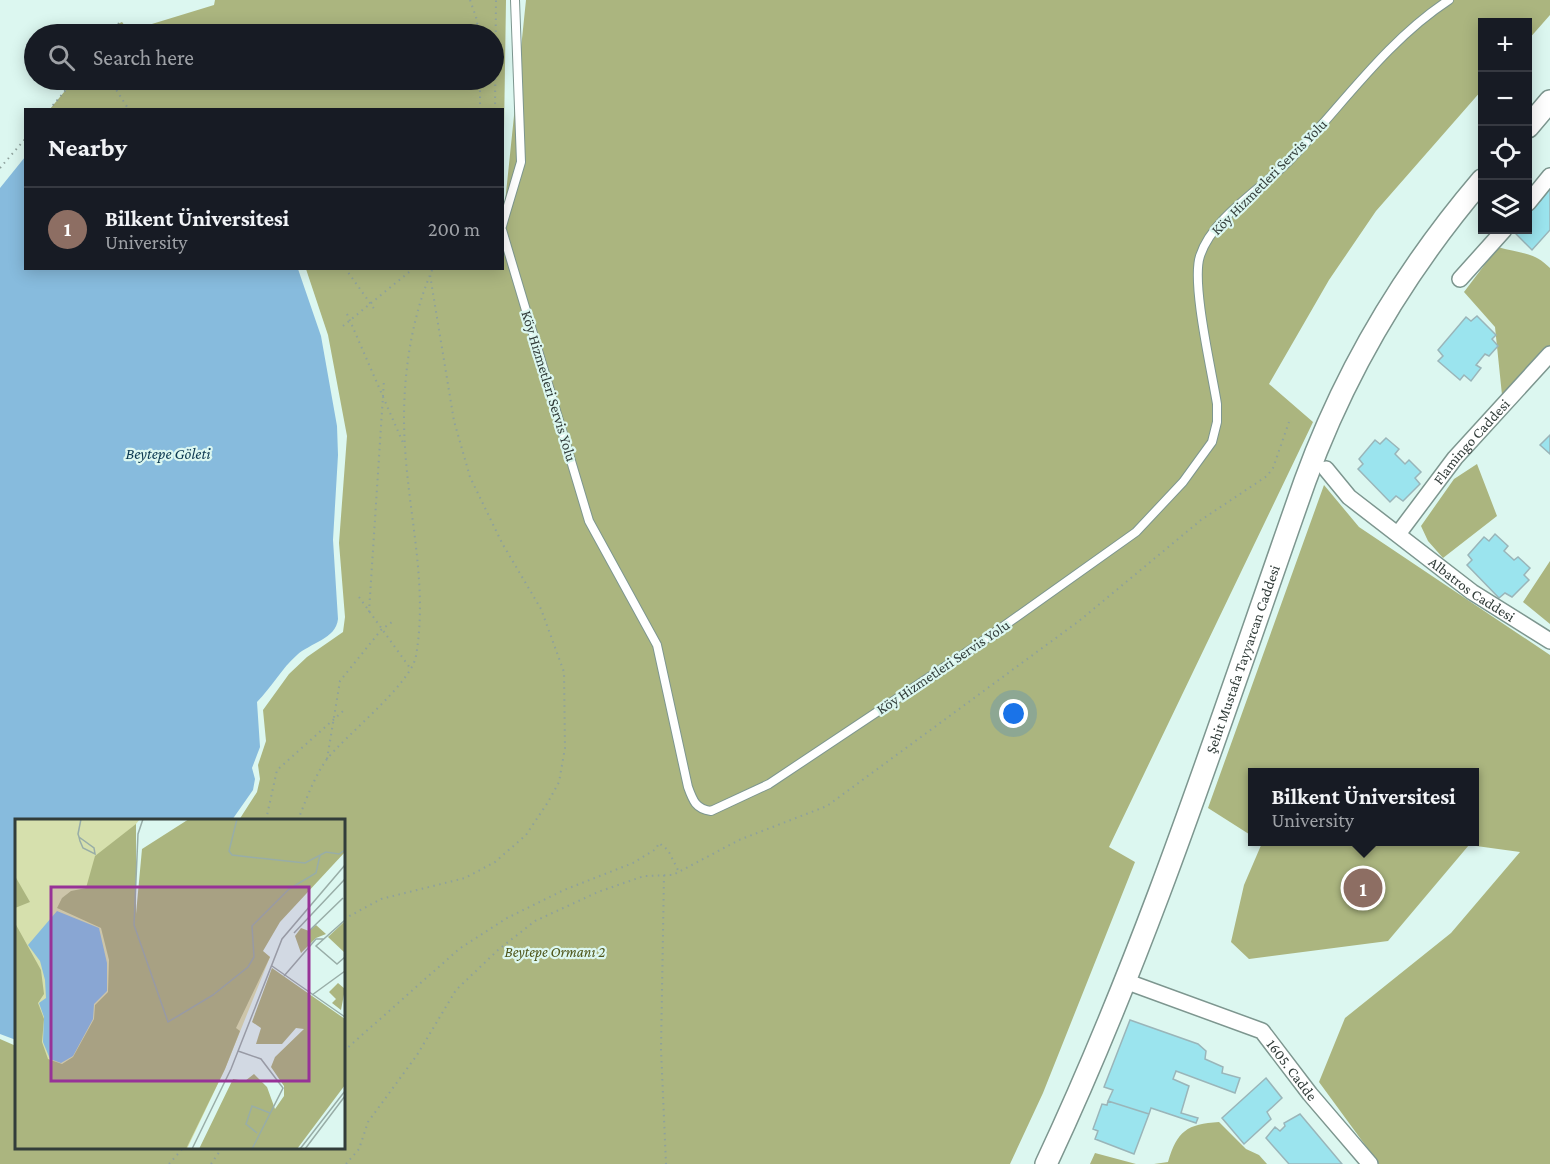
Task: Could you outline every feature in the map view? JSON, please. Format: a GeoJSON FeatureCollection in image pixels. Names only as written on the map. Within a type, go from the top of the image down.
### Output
{"type":"FeatureCollection","features":[{"type":"Feature","properties":{"kind":"main road"},"geometry":{"type":"LineString","coordinates":[[1528,126],[1550,101]]}},
{"type":"Feature","properties":{"kind":"main road","name":"Şehit Mustafa Tayyarcan Caddesi"},"geometry":{"type":"LineString","coordinates":[[1046,1164],[1081,1091],[1151,917],[1302,492],[1331,418],[1397,294],[1443,226],[1478,185]]}},
{"type":"Feature","properties":{"kind":"street"},"geometry":{"type":"LineString","coordinates":[[1532,197],[1550,176]]}},
{"type":"Feature","properties":{"kind":"street"},"geometry":{"type":"LineString","coordinates":[[1460,279],[1500,234]]}},
{"type":"Feature","properties":{"kind":"street","name":"Flamingo Caddesi"},"geometry":{"type":"LineString","coordinates":[[1398,534],[1455,458],[1550,354]]}},
{"type":"Feature","properties":{"kind":"street","name":"Albatros Caddesi"},"geometry":{"type":"LineString","coordinates":[[1326,469],[1349,497],[1472,592],[1550,641]]}},
{"type":"Feature","properties":{"kind":"street","name":"1605. Cadde"},"geometry":{"type":"LineString","coordinates":[[1125,981],[1262,1031],[1310,1094],[1370,1164]]}},
{"type":"Feature","properties":{"kind":"lane","name":"Köy Hizmetleri Servis Yolu"},"geometry":{"type":"LineString","coordinates":[[504,221],[521,162],[515,0]]}},
{"type":"Feature","properties":{"kind":"lane","name":"Köy Hizmetleri Servis Yolu"},"geometry":{"type":"LineString","coordinates":[[504,235],[589,521],[657,645],[688,787],[694,803],[701,810],[711,811],[769,784],[980,643],[1136,532],[1183,482],[1212,442],[1217,422],[1217,404],[1198,285],[1199,257],[1209,236],[1223,218],[1260,189],[1290,160],[1411,29],[1449,0]]}},
{"type":"Feature","properties":{"kind":"path"},"geometry":{"type":"LineString","coordinates":[[470,0],[477,24]]}},
{"type":"Feature","properties":{"kind":"path"},"geometry":{"type":"LineString","coordinates":[[496,0],[496,24]]}},
{"type":"Feature","properties":{"kind":"path"},"geometry":{"type":"LineString","coordinates":[[118,24],[122,22]]}},
{"type":"Feature","properties":{"kind":"path"},"geometry":{"type":"LineString","coordinates":[[51,108],[66,90]]}},
{"type":"Feature","properties":{"kind":"path"},"geometry":{"type":"LineString","coordinates":[[116,90],[128,108]]}},
{"type":"Feature","properties":{"kind":"path"},"geometry":{"type":"LineString","coordinates":[[480,90],[480,108]]}},
{"type":"Feature","properties":{"kind":"path"},"geometry":{"type":"LineString","coordinates":[[495,90],[495,108]]}},
{"type":"Feature","properties":{"kind":"path"},"geometry":{"type":"LineString","coordinates":[[0,168],[24,140]]}},
{"type":"Feature","properties":{"kind":"path"},"geometry":{"type":"LineString","coordinates":[[346,270],[375,310]]}},
{"type":"Feature","properties":{"kind":"path"},"geometry":{"type":"LineString","coordinates":[[343,326],[412,270]]}},
{"type":"Feature","properties":{"kind":"path"},"geometry":{"type":"LineString","coordinates":[[298,819],[313,783],[327,759],[387,698],[416,659],[422,610],[405,448],[411,347],[419,303],[432,270]]}},
{"type":"Feature","properties":{"kind":"path"},"geometry":{"type":"LineString","coordinates":[[345,918],[381,899],[465,878],[495,862],[526,835],[548,802],[559,782],[565,748],[564,672],[541,609],[502,543],[470,477],[454,421],[430,275]]}},
{"type":"Feature","properties":{"kind":"path"},"geometry":{"type":"LineString","coordinates":[[347,314],[405,448]]}},
{"type":"Feature","properties":{"kind":"path"},"geometry":{"type":"LineString","coordinates":[[369,612],[384,380]]}},
{"type":"Feature","properties":{"kind":"path"},"geometry":{"type":"LineString","coordinates":[[346,1164],[359,1149],[368,1122],[417,1054],[456,990],[498,950],[535,921],[598,892],[644,876],[679,872],[739,840],[827,806],[1079,621],[1201,520],[1267,476],[1273,468],[1288,422]]}},
{"type":"Feature","properties":{"kind":"path"},"geometry":{"type":"LineString","coordinates":[[359,597],[410,668]]}},
{"type":"Feature","properties":{"kind":"path"},"geometry":{"type":"LineString","coordinates":[[327,759],[340,681],[381,630],[392,622]]}},
{"type":"Feature","properties":{"kind":"path"},"geometry":{"type":"LineString","coordinates":[[266,819],[277,770],[343,711]]}},
{"type":"Feature","properties":{"kind":"path"},"geometry":{"type":"LineString","coordinates":[[345,1050],[459,949],[507,918],[564,891],[633,863],[656,849],[659,843],[668,850],[679,872]]}},
{"type":"Feature","properties":{"kind":"path"},"geometry":{"type":"LineString","coordinates":[[664,875],[661,1049],[666,1164]]}},
{"type":"Feature","properties":{"kind":"path"},"geometry":{"type":"LineString","coordinates":[[170,1164],[182,1149]]}},
{"type":"Feature","properties":{"kind":"path"},"geometry":{"type":"LineString","coordinates":[[211,1164],[221,1149]]}},
{"type":"Feature","properties":{"kind":"green space"},"geometry":{"type":"Polygon","coordinates":[[[215,0],[506,0],[504,131],[504,108],[51,108],[66,90],[504,90],[504,24],[152,24],[214,5],[215,0]]]}},
{"type":"Feature","properties":{"kind":"green space","name":"Beytepe Ormanı 2"},"geometry":{"type":"Polygon","coordinates":[[[526,0],[1550,0],[1550,15],[1532,35],[1532,18],[1478,18],[1478,95],[1376,211],[1329,280],[1269,384],[1313,422],[1109,847],[1135,862],[1043,1093],[1010,1164],[0,1164],[0,1039],[15,1046],[15,1149],[345,1149],[345,819],[240,819],[257,792],[260,779],[258,765],[266,741],[263,710],[289,674],[307,657],[343,632],[345,617],[339,543],[347,436],[328,335],[306,270],[504,270],[504,212],[526,0]]]}},
{"type":"Feature","properties":{"kind":"green space"},"geometry":{"type":"Polygon","coordinates":[[[1498,247],[1532,256],[1550,268],[1550,345],[1502,395],[1495,327],[1464,292],[1498,247]]]}},
{"type":"Feature","properties":{"kind":"green space"},"geometry":{"type":"Polygon","coordinates":[[[1477,464],[1497,516],[1443,558],[1428,541],[1421,526],[1454,479],[1477,464]]]}},
{"type":"Feature","properties":{"kind":"green space"},"geometry":{"type":"Polygon","coordinates":[[[1324,485],[1359,527],[1550,655],[1550,1164],[1379,1164],[1319,1082],[1345,1018],[1451,933],[1520,852],[1476,846],[1479,846],[1479,768],[1248,768],[1248,833],[1208,808],[1324,485]]]}},
{"type":"Feature","properties":{"kind":"green space"},"geometry":{"type":"Polygon","coordinates":[[[1550,561],[1550,624],[1523,602],[1550,561]]]}},
{"type":"Feature","properties":{"kind":"green space"},"geometry":{"type":"Polygon","coordinates":[[[1261,846],[1468,846],[1388,941],[1249,959],[1231,942],[1244,885],[1261,846]]]}},
{"type":"Feature","properties":{"kind":"green space"},"geometry":{"type":"Polygon","coordinates":[[[1219,1122],[1246,1149],[1259,1155],[1267,1164],[1154,1164],[1168,1162],[1175,1143],[1191,1127],[1219,1122]]]}},
{"type":"Feature","properties":{"kind":"green space"},"geometry":{"type":"Polygon","coordinates":[[[1095,1153],[1136,1164],[1090,1164],[1095,1153]]]}},
{"type":"Feature","properties":{"kind":"water","name":"Beytepe Göleti"},"geometry":{"type":"Polygon","coordinates":[[[24,158],[24,270],[298,270],[321,336],[337,426],[338,455],[333,540],[338,619],[336,626],[328,636],[297,655],[257,702],[260,747],[252,768],[255,779],[253,790],[233,819],[15,819],[15,1040],[0,1034],[0,188],[24,158]]]}},
{"type":"Feature","properties":{"kind":"building"},"geometry":{"type":"Polygon","coordinates":[[[1550,178],[1550,230],[1532,250],[1516,234],[1532,234],[1532,208],[1541,200],[1537,195],[1550,178]]]}},
{"type":"Feature","properties":{"kind":"building"},"geometry":{"type":"Polygon","coordinates":[[[1477,316],[1496,335],[1492,339],[1498,346],[1489,356],[1485,354],[1476,365],[1481,368],[1471,381],[1464,375],[1460,380],[1438,361],[1443,356],[1438,350],[1466,317],[1471,321],[1477,316]]]}},
{"type":"Feature","properties":{"kind":"building"},"geometry":{"type":"Polygon","coordinates":[[[1550,435],[1550,454],[1540,445],[1550,435]]]}},
{"type":"Feature","properties":{"kind":"building"},"geometry":{"type":"Polygon","coordinates":[[[1386,438],[1399,449],[1395,454],[1405,464],[1409,460],[1421,472],[1415,478],[1420,484],[1403,501],[1396,496],[1390,502],[1358,469],[1363,464],[1359,459],[1375,440],[1380,444],[1386,438]]]}},
{"type":"Feature","properties":{"kind":"building"},"geometry":{"type":"Polygon","coordinates":[[[1495,534],[1508,546],[1504,551],[1514,560],[1518,557],[1530,568],[1524,575],[1529,580],[1512,597],[1505,593],[1499,598],[1467,565],[1472,560],[1468,555],[1484,537],[1489,541],[1495,534]]]}},
{"type":"Feature","properties":{"kind":"building"},"geometry":{"type":"Polygon","coordinates":[[[1130,1020],[1198,1044],[1206,1051],[1205,1059],[1223,1067],[1222,1073],[1240,1078],[1235,1093],[1176,1071],[1173,1079],[1189,1086],[1181,1113],[1198,1118],[1196,1123],[1151,1108],[1149,1114],[1108,1101],[1113,1090],[1104,1087],[1130,1020]]]}},
{"type":"Feature","properties":{"kind":"building"},"geometry":{"type":"Polygon","coordinates":[[[1266,1078],[1282,1098],[1267,1112],[1271,1119],[1244,1144],[1222,1118],[1266,1078]]]}},
{"type":"Feature","properties":{"kind":"building"},"geometry":{"type":"Polygon","coordinates":[[[1108,1101],[1149,1114],[1134,1154],[1095,1139],[1098,1131],[1093,1129],[1102,1104],[1107,1105],[1108,1101]]]}},
{"type":"Feature","properties":{"kind":"building"},"geometry":{"type":"Polygon","coordinates":[[[1300,1114],[1342,1164],[1289,1164],[1266,1138],[1275,1127],[1280,1131],[1285,1126],[1284,1123],[1300,1114]]]}},
{"type":"Feature","properties":{"kind":"place","name":"Bilkent Üniversitesi"},"geometry":{"type":"Point","coordinates":[1363,888]}}]}
